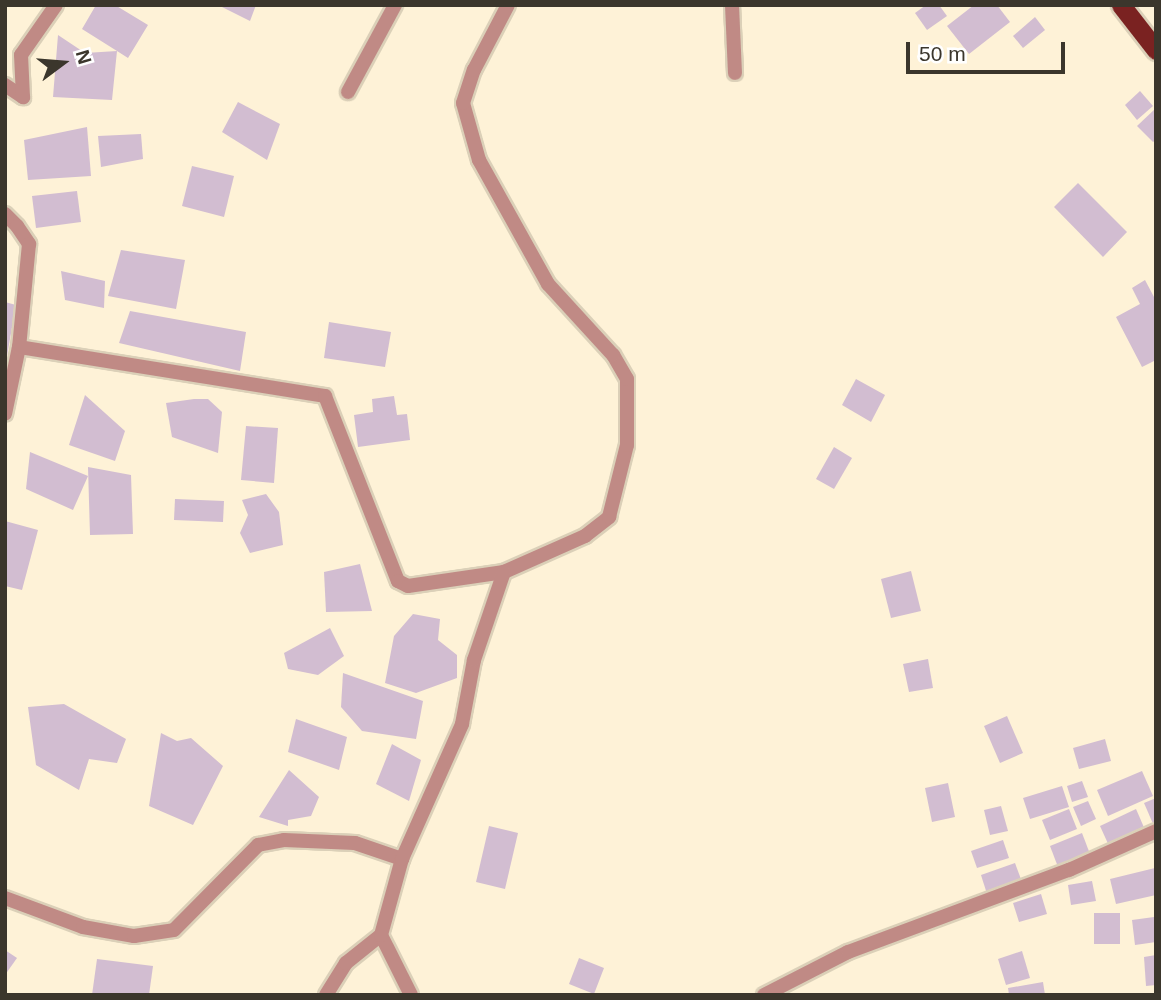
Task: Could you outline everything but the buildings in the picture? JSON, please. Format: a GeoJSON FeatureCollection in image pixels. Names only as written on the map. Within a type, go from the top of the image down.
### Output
{"type":"FeatureCollection","features":[{"type":"Feature","properties":{"kind":"highway"},"geometry":{"type":"LineString","coordinates":[[1121,5],[1156,50]]}},
{"type":"Feature","properties":{"kind":"street"},"geometry":{"type":"LineString","coordinates":[[5,85],[23,96],[21,55],[56,5]]}},
{"type":"Feature","properties":{"kind":"street"},"geometry":{"type":"LineString","coordinates":[[348,92],[395,5]]}},
{"type":"Feature","properties":{"kind":"street"},"geometry":{"type":"LineString","coordinates":[[19,347],[326,396],[398,581],[408,586],[504,572],[585,536],[609,517],[627,445],[627,379],[613,355],[548,284],[479,160],[463,103],[474,70],[508,5]]}},
{"type":"Feature","properties":{"kind":"street"},"geometry":{"type":"LineString","coordinates":[[732,5],[735,73]]}},
{"type":"Feature","properties":{"kind":"street"},"geometry":{"type":"LineString","coordinates":[[5,214],[18,226],[29,244],[19,347],[5,414]]}},
{"type":"Feature","properties":{"kind":"street"},"geometry":{"type":"LineString","coordinates":[[326,995],[346,963],[381,935],[402,859],[462,724],[474,660],[504,572]]}},
{"type":"Feature","properties":{"kind":"street"},"geometry":{"type":"LineString","coordinates":[[764,995],[848,952],[1069,870],[1156,831]]}},
{"type":"Feature","properties":{"kind":"street"},"geometry":{"type":"LineString","coordinates":[[5,898],[83,927],[134,936],[174,930],[258,845],[284,840],[355,843],[402,859]]}},
{"type":"Feature","properties":{"kind":"street"},"geometry":{"type":"LineString","coordinates":[[381,935],[411,995]]}}]}
